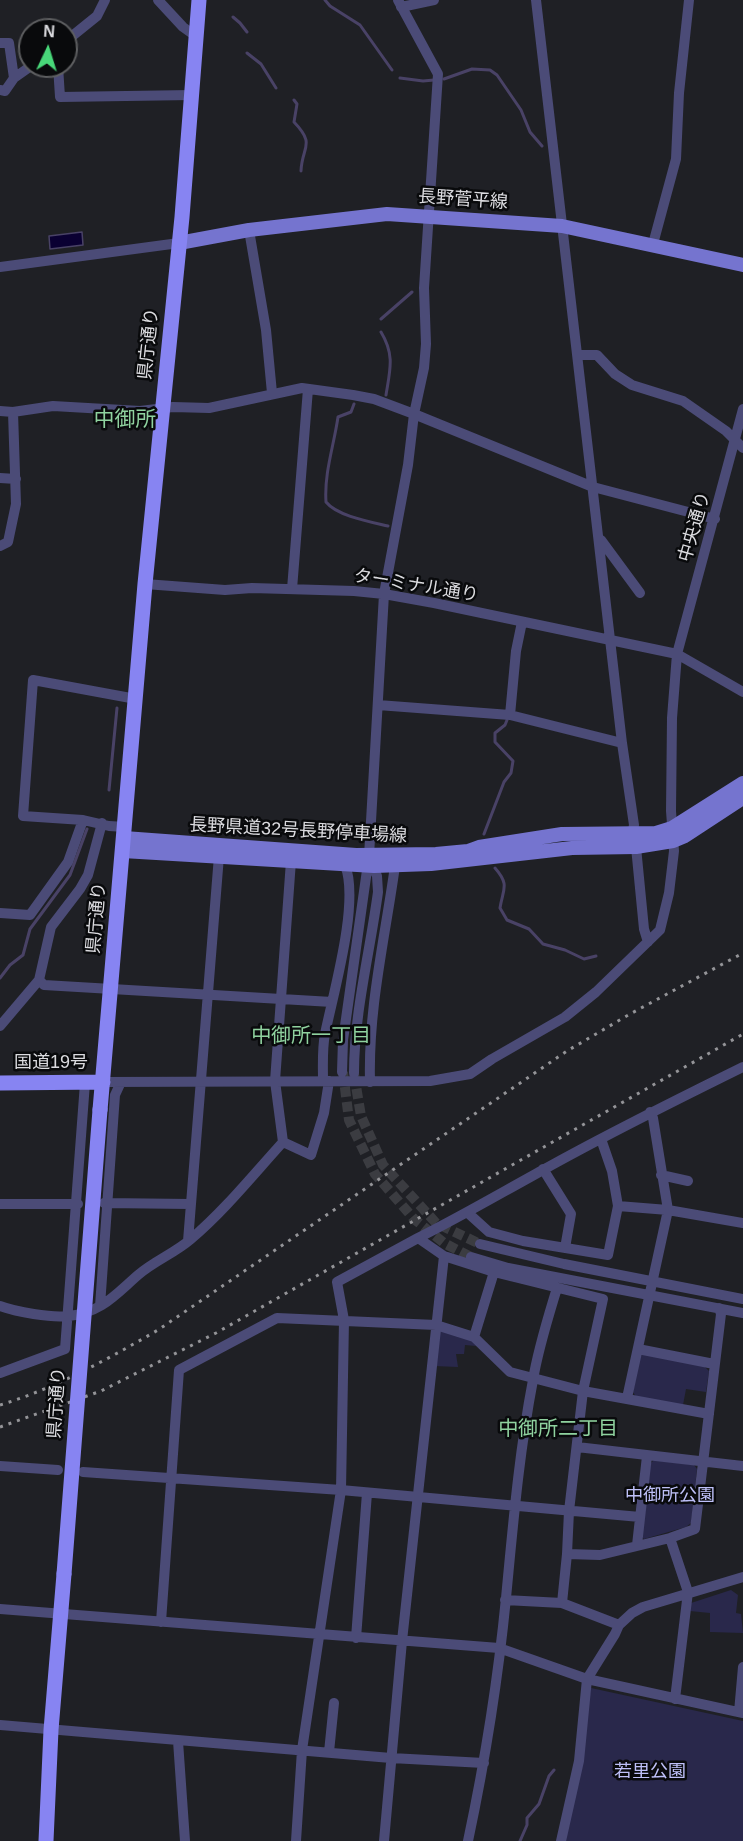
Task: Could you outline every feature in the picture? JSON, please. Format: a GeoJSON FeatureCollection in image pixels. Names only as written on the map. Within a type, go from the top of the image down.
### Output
{"type":"FeatureCollection","features":[{"type":"Feature","properties":{"kind":"highway","name":"県庁通り"},"geometry":{"type":"LineString","coordinates":[[46,1841],[51,1730],[100,1110],[145,584],[179,243],[199,0]]}},
{"type":"Feature","properties":{"kind":"highway","name":"国道19号"},"geometry":{"type":"LineString","coordinates":[[0,1083],[103,1082]]}},
{"type":"Feature","properties":{"kind":"main road","name":"長野菅平線"},"geometry":{"type":"LineString","coordinates":[[179,243],[249,230],[367,215],[428,215],[562,226],[743,265]]}},
{"type":"Feature","properties":{"kind":"main road","name":"長野県道32号長野停車場線"},"geometry":{"type":"LineString","coordinates":[[673,835],[743,783]]}},
{"type":"Feature","properties":{"kind":"main road","name":"長野県道32号長野停車場線"},"geometry":{"type":"LineString","coordinates":[[124,839],[395,866],[431,864],[634,841],[656,833],[673,835],[694,830],[743,798]]}},
{"type":"Feature","properties":{"kind":"main road","name":"長野県道32号長野停車場線"},"geometry":{"type":"LineString","coordinates":[[124,839],[219,856],[345,865],[370,863],[400,856],[468,851],[479,847],[562,834],[634,841]]}},
{"type":"Feature","properties":{"kind":"street"},"geometry":{"type":"LineString","coordinates":[[78,31],[97,16],[105,0]]}},
{"type":"Feature","properties":{"kind":"street"},"geometry":{"type":"LineString","coordinates":[[158,0],[183,27],[197,37]]}},
{"type":"Feature","properties":{"kind":"street"},"geometry":{"type":"LineString","coordinates":[[342,1072],[343,1040],[370,863],[384,594],[408,465],[426,344],[424,288],[438,74],[400,3],[434,0]]}},
{"type":"Feature","properties":{"kind":"street"},"geometry":{"type":"LineString","coordinates":[[536,0],[579,355],[622,743],[634,825],[644,929],[648,942]]}},
{"type":"Feature","properties":{"kind":"street"},"geometry":{"type":"LineString","coordinates":[[653,244],[676,159],[679,93],[689,0]]}},
{"type":"Feature","properties":{"kind":"street"},"geometry":{"type":"LineString","coordinates":[[0,43],[9,43],[14,78]]}},
{"type":"Feature","properties":{"kind":"street"},"geometry":{"type":"LineString","coordinates":[[0,90],[5,91],[18,75]]}},
{"type":"Feature","properties":{"kind":"street"},"geometry":{"type":"LineString","coordinates":[[59,78],[60,97],[192,95]]}},
{"type":"Feature","properties":{"kind":"street"},"geometry":{"type":"LineString","coordinates":[[249,230],[266,330],[272,393]]}},
{"type":"Feature","properties":{"kind":"street"},"geometry":{"type":"LineString","coordinates":[[0,267],[179,243]]}},
{"type":"Feature","properties":{"kind":"street"},"geometry":{"type":"LineString","coordinates":[[579,355],[597,355],[615,374],[632,386],[683,401],[739,443]]}},
{"type":"Feature","properties":{"kind":"street"},"geometry":{"type":"LineString","coordinates":[[292,589],[308,389]]}},
{"type":"Feature","properties":{"kind":"street"},"geometry":{"type":"LineString","coordinates":[[0,411],[13,412],[53,406],[140,411],[162,408],[209,408],[272,393],[308,389],[374,399],[593,487],[715,519]]}},
{"type":"Feature","properties":{"kind":"street","name":"中央通り"},"geometry":{"type":"LineString","coordinates":[[103,1082],[430,1082],[470,1074],[565,1017],[596,992],[660,930],[672,873],[672,718],[677,654],[739,443],[743,408]]}},
{"type":"Feature","properties":{"kind":"street"},"geometry":{"type":"LineString","coordinates":[[0,546],[8,542],[16,504],[13,412]]}},
{"type":"Feature","properties":{"kind":"street"},"geometry":{"type":"LineString","coordinates":[[0,478],[16,479]]}},
{"type":"Feature","properties":{"kind":"street"},"geometry":{"type":"LineString","coordinates":[[600,538],[640,593]]}},
{"type":"Feature","properties":{"kind":"street","name":"ターミナル通り"},"geometry":{"type":"LineString","coordinates":[[145,584],[225,590],[292,589],[384,594],[677,654],[743,692]]}},
{"type":"Feature","properties":{"kind":"street"},"geometry":{"type":"LineString","coordinates":[[510,716],[516,651],[522,622]]}},
{"type":"Feature","properties":{"kind":"street"},"geometry":{"type":"LineString","coordinates":[[124,839],[102,823],[23,816],[33,680],[136,699]]}},
{"type":"Feature","properties":{"kind":"street"},"geometry":{"type":"LineString","coordinates":[[378,705],[510,716],[622,743]]}},
{"type":"Feature","properties":{"kind":"street"},"geometry":{"type":"LineString","coordinates":[[0,913],[30,915],[68,862],[83,820]]}},
{"type":"Feature","properties":{"kind":"street"},"geometry":{"type":"LineString","coordinates":[[0,1026],[39,980],[51,927],[88,875],[102,823]]}},
{"type":"Feature","properties":{"kind":"street"},"geometry":{"type":"LineString","coordinates":[[188,1241],[219,856]]}},
{"type":"Feature","properties":{"kind":"street"},"geometry":{"type":"LineString","coordinates":[[0,1306],[14,1311],[68,1317],[100,1306],[116,1296],[138,1275],[188,1241],[217,1215],[283,1142],[275,1082],[291,861]]}},
{"type":"Feature","properties":{"kind":"street"},"geometry":{"type":"LineString","coordinates":[[354,1073],[359,1016],[378,892],[377,876],[370,863]]}},
{"type":"Feature","properties":{"kind":"street"},"geometry":{"type":"LineString","coordinates":[[283,1142],[311,1155],[324,1113],[326,1081],[324,1037],[339,975],[349,900],[348,874],[345,865]]}},
{"type":"Feature","properties":{"kind":"street"},"geometry":{"type":"LineString","coordinates":[[370,1082],[369,1043],[375,987],[395,866]]}},
{"type":"Feature","properties":{"kind":"street"},"geometry":{"type":"LineString","coordinates":[[39,980],[44,985],[110,990],[332,1002]]}},
{"type":"Feature","properties":{"kind":"street"},"geometry":{"type":"LineString","coordinates":[[296,1841],[302,1750],[341,1490],[344,1320],[337,1282],[468,1213],[543,1169],[650,1112],[743,1067]]}},
{"type":"Feature","properties":{"kind":"street"},"geometry":{"type":"LineString","coordinates":[[100,1306],[115,1095],[121,1082]]}},
{"type":"Feature","properties":{"kind":"street"},"geometry":{"type":"LineString","coordinates":[[0,1373],[65,1350],[85,1083]]}},
{"type":"Feature","properties":{"kind":"street"},"geometry":{"type":"LineString","coordinates":[[627,1398],[668,1210],[653,1118],[650,1112]]}},
{"type":"Feature","properties":{"kind":"street"},"geometry":{"type":"LineString","coordinates":[[468,1213],[489,1232],[523,1241],[608,1255],[618,1206],[612,1171],[601,1139]]}},
{"type":"Feature","properties":{"kind":"street"},"geometry":{"type":"LineString","coordinates":[[543,1169],[571,1214],[565,1248]]}},
{"type":"Feature","properties":{"kind":"street"},"geometry":{"type":"LineString","coordinates":[[661,1175],[688,1181]]}},
{"type":"Feature","properties":{"kind":"street"},"geometry":{"type":"LineString","coordinates":[[106,1203],[190,1204]]}},
{"type":"Feature","properties":{"kind":"street"},"geometry":{"type":"LineString","coordinates":[[0,1204],[77,1204]]}},
{"type":"Feature","properties":{"kind":"street"},"geometry":{"type":"LineString","coordinates":[[618,1206],[668,1210],[743,1223]]}},
{"type":"Feature","properties":{"kind":"street"},"geometry":{"type":"LineString","coordinates":[[418,1238],[444,1256],[494,1272],[603,1299],[583,1391],[569,1511],[562,1603]]}},
{"type":"Feature","properties":{"kind":"street"},"geometry":{"type":"LineString","coordinates":[[480,1244],[564,1264],[743,1299]]}},
{"type":"Feature","properties":{"kind":"street"},"geometry":{"type":"LineString","coordinates":[[384,1841],[402,1641],[444,1256]]}},
{"type":"Feature","properties":{"kind":"street"},"geometry":{"type":"LineString","coordinates":[[471,1257],[508,1268],[743,1312]]}},
{"type":"Feature","properties":{"kind":"street"},"geometry":{"type":"LineString","coordinates":[[474,1337],[494,1272]]}},
{"type":"Feature","properties":{"kind":"street"},"geometry":{"type":"LineString","coordinates":[[468,1841],[484,1763],[506,1600],[513,1505],[533,1379],[557,1288]]}},
{"type":"Feature","properties":{"kind":"street"},"geometry":{"type":"LineString","coordinates":[[567,1554],[600,1555],[670,1538],[695,1529],[721,1314],[719,1308]]}},
{"type":"Feature","properties":{"kind":"street"},"geometry":{"type":"LineString","coordinates":[[161,1622],[179,1370],[277,1318],[436,1325],[474,1337],[510,1372],[583,1391],[709,1414]]}},
{"type":"Feature","properties":{"kind":"street"},"geometry":{"type":"LineString","coordinates":[[638,1349],[714,1364]]}},
{"type":"Feature","properties":{"kind":"street"},"geometry":{"type":"LineString","coordinates":[[578,1447],[743,1466]]}},
{"type":"Feature","properties":{"kind":"street"},"geometry":{"type":"LineString","coordinates":[[637,1545],[647,1456]]}},
{"type":"Feature","properties":{"kind":"street"},"geometry":{"type":"LineString","coordinates":[[0,1466],[58,1470]]}},
{"type":"Feature","properties":{"kind":"street"},"geometry":{"type":"LineString","coordinates":[[83,1472],[341,1490],[640,1517]]}},
{"type":"Feature","properties":{"kind":"street"},"geometry":{"type":"LineString","coordinates":[[356,1638],[367,1493]]}},
{"type":"Feature","properties":{"kind":"street"},"geometry":{"type":"LineString","coordinates":[[670,1538],[688,1592],[675,1699]]}},
{"type":"Feature","properties":{"kind":"street"},"geometry":{"type":"LineString","coordinates":[[561,1841],[579,1761],[587,1679],[619,1625],[643,1607],[743,1577]]}},
{"type":"Feature","properties":{"kind":"street"},"geometry":{"type":"LineString","coordinates":[[506,1600],[562,1603],[619,1625]]}},
{"type":"Feature","properties":{"kind":"street"},"geometry":{"type":"LineString","coordinates":[[0,1609],[319,1636],[499,1648],[587,1679],[741,1713],[743,1667]]}},
{"type":"Feature","properties":{"kind":"street"},"geometry":{"type":"LineString","coordinates":[[329,1752],[334,1703]]}},
{"type":"Feature","properties":{"kind":"street"},"geometry":{"type":"LineString","coordinates":[[0,1725],[391,1758],[484,1763]]}},
{"type":"Feature","properties":{"kind":"street"},"geometry":{"type":"LineString","coordinates":[[178,1741],[185,1841]]}},
{"type":"Feature","properties":{"kind":"green space"},"geometry":{"type":"Polygon","coordinates":[[[439,1330],[472,1340],[476,1346],[465,1345],[464,1354],[456,1354],[458,1367],[434,1366],[439,1330]]]}},
{"type":"Feature","properties":{"kind":"green space"},"geometry":{"type":"Polygon","coordinates":[[[645,1353],[704,1366],[709,1371],[706,1392],[686,1389],[683,1405],[636,1397],[633,1392],[640,1356],[645,1353]]]}},
{"type":"Feature","properties":{"kind":"green space","name":"中御所公園"},"geometry":{"type":"Polygon","coordinates":[[[654,1460],[694,1465],[697,1469],[691,1523],[686,1527],[644,1539],[641,1536],[650,1464],[654,1460]]]}},
{"type":"Feature","properties":{"kind":"green space"},"geometry":{"type":"Polygon","coordinates":[[[731,1590],[738,1595],[736,1613],[741,1614],[743,1633],[710,1632],[710,1613],[690,1611],[691,1603],[731,1590]]]}},
{"type":"Feature","properties":{"kind":"green space","name":"若里公園"},"geometry":{"type":"Polygon","coordinates":[[[591,1688],[743,1721],[743,1841],[565,1841],[591,1688]]]}},
{"type":"Feature","properties":{"kind":"shaded area"},"geometry":{"type":"Polygon","coordinates":[[[82,232],[83,245],[50,249],[49,236],[82,232]]]}},
{"type":"Feature","properties":{"kind":"waterway"},"geometry":{"type":"LineString","coordinates":[[325,0],[330,6],[360,25],[392,70]]}},
{"type":"Feature","properties":{"kind":"waterway"},"geometry":{"type":"LineString","coordinates":[[233,17],[247,32]]}},
{"type":"Feature","properties":{"kind":"waterway"},"geometry":{"type":"LineString","coordinates":[[247,53],[261,64],[276,88]]}},
{"type":"Feature","properties":{"kind":"waterway"},"geometry":{"type":"LineString","coordinates":[[444,79],[472,69],[490,70],[497,75],[521,110],[530,132],[542,146]]}},
{"type":"Feature","properties":{"kind":"waterway"},"geometry":{"type":"LineString","coordinates":[[400,78],[434,80]]}},
{"type":"Feature","properties":{"kind":"waterway"},"geometry":{"type":"LineString","coordinates":[[294,100],[297,104],[294,122],[305,136],[306,141],[301,171]]}},
{"type":"Feature","properties":{"kind":"waterway"},"geometry":{"type":"LineString","coordinates":[[381,319],[412,292]]}},
{"type":"Feature","properties":{"kind":"waterway"},"geometry":{"type":"LineString","coordinates":[[381,332],[390,355],[386,395]]}},
{"type":"Feature","properties":{"kind":"waterway"},"geometry":{"type":"LineString","coordinates":[[354,404],[351,412],[338,417],[328,470],[326,502],[346,515],[388,526]]}},
{"type":"Feature","properties":{"kind":"waterway"},"geometry":{"type":"LineString","coordinates":[[109,790],[117,708]]}},
{"type":"Feature","properties":{"kind":"waterway"},"geometry":{"type":"LineString","coordinates":[[484,834],[504,782],[511,773],[513,761],[495,742],[495,733],[505,725],[507,720]]}},
{"type":"Feature","properties":{"kind":"waterway"},"geometry":{"type":"LineString","coordinates":[[0,978],[10,965],[23,955],[30,929],[70,875],[87,829]]}},
{"type":"Feature","properties":{"kind":"waterway"},"geometry":{"type":"LineString","coordinates":[[495,868],[504,883],[500,908],[507,920],[529,929],[543,944],[565,950],[584,959],[596,956]]}},
{"type":"Feature","properties":{"kind":"waterway"},"geometry":{"type":"LineString","coordinates":[[520,1841],[527,1825],[527,1818],[539,1804],[549,1776],[554,1770]]}},
{"type":"Feature","properties":{"kind":"tunnel"},"geometry":{"type":"LineString","coordinates":[[343,1072],[349,1120],[375,1174],[414,1219],[444,1243],[471,1257]]}},
{"type":"Feature","properties":{"kind":"tunnel"},"geometry":{"type":"LineString","coordinates":[[354,1074],[361,1116],[383,1165],[436,1223],[480,1244]]}},
{"type":"Feature","properties":{"kind":"railway"},"geometry":{"type":"LineString","coordinates":[[0,1405],[61,1381],[158,1330],[567,1051],[743,953]]}},
{"type":"Feature","properties":{"kind":"railway"},"geometry":{"type":"LineString","coordinates":[[0,1427],[101,1391],[216,1333],[743,1034]]}},
{"type":"Feature","properties":{"kind":"district","name":"中御所"},"geometry":{"type":"Point","coordinates":[125,420]}},
{"type":"Feature","properties":{"kind":"district","name":"中御所一丁目"},"geometry":{"type":"Point","coordinates":[311,1036]}},
{"type":"Feature","properties":{"kind":"district","name":"中御所二丁目"},"geometry":{"type":"Point","coordinates":[558,1429]}}]}
